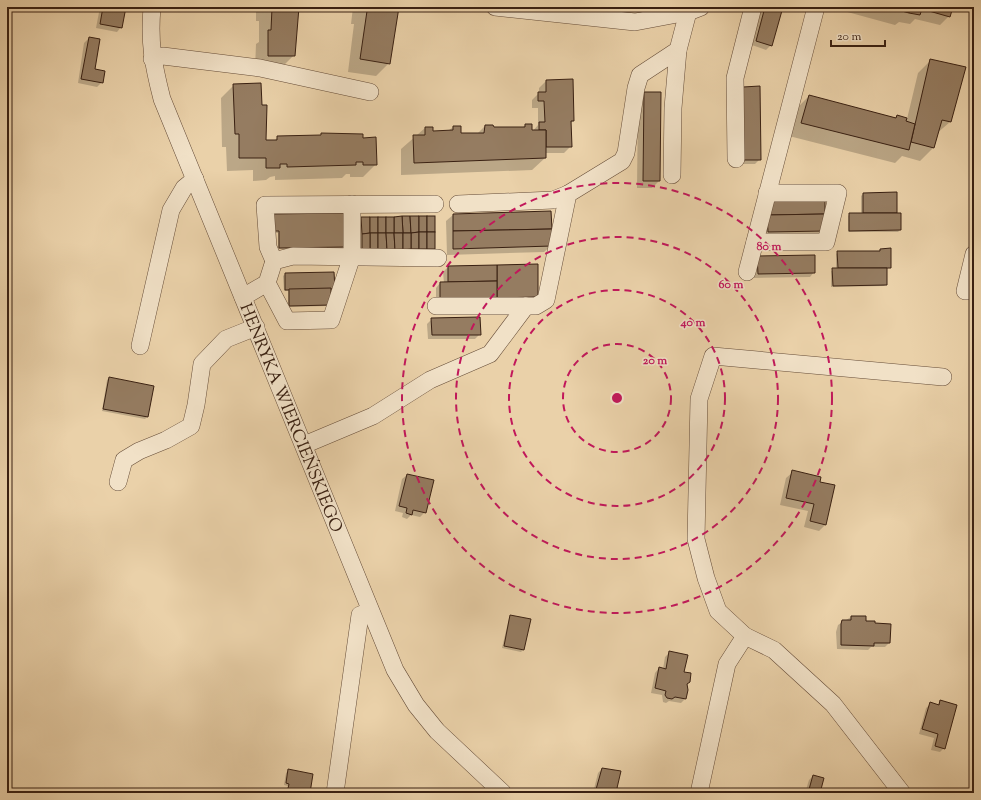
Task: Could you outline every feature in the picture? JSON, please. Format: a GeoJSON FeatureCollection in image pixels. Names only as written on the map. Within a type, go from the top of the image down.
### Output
{"type":"FeatureCollection","features":[{"type":"Feature","properties":{"kind":"street","name":"HENRYKA WIERCIEŃSKIEGO"},"geometry":{"type":"LineString","coordinates":[[152,7],[150,34],[152,59],[162,99],[395,670],[416,705],[437,731],[503,793]]}},
{"type":"Feature","properties":{"kind":"street"},"geometry":{"type":"LineString","coordinates":[[495,7],[635,22],[695,9]]}},
{"type":"Feature","properties":{"kind":"street"},"geometry":{"type":"LineString","coordinates":[[736,159],[735,78],[753,7]]}},
{"type":"Feature","properties":{"kind":"street"},"geometry":{"type":"LineString","coordinates":[[747,272],[816,7]]}},
{"type":"Feature","properties":{"kind":"street"},"geometry":{"type":"LineString","coordinates":[[672,175],[673,108],[678,50],[695,9]]}},
{"type":"Feature","properties":{"kind":"street"},"geometry":{"type":"LineString","coordinates":[[458,204],[553,200],[568,194],[622,161],[626,153],[636,88],[640,75],[678,50]]}},
{"type":"Feature","properties":{"kind":"street"},"geometry":{"type":"LineString","coordinates":[[152,59],[163,56],[260,68],[370,92]]}},
{"type":"Feature","properties":{"kind":"street"},"geometry":{"type":"LineString","coordinates":[[140,346],[171,210],[184,188],[195,179]]}},
{"type":"Feature","properties":{"kind":"street"},"geometry":{"type":"LineString","coordinates":[[755,242],[826,242],[838,193],[767,193]]}},
{"type":"Feature","properties":{"kind":"street"},"geometry":{"type":"LineString","coordinates":[[436,306],[536,306],[546,300],[568,194]]}},
{"type":"Feature","properties":{"kind":"street"},"geometry":{"type":"LineString","coordinates":[[267,283],[287,321],[331,320],[352,256],[352,204]]}},
{"type":"Feature","properties":{"kind":"street"},"geometry":{"type":"LineString","coordinates":[[244,297],[267,283],[274,261],[268,247],[265,205],[435,204]]}},
{"type":"Feature","properties":{"kind":"street"},"geometry":{"type":"LineString","coordinates":[[974,254],[964,291],[974,291]]}},
{"type":"Feature","properties":{"kind":"street"},"geometry":{"type":"LineString","coordinates":[[274,261],[293,256],[438,258]]}},
{"type":"Feature","properties":{"kind":"street"},"geometry":{"type":"LineString","coordinates":[[304,445],[373,416],[430,380],[490,354],[526,306]]}},
{"type":"Feature","properties":{"kind":"street"},"geometry":{"type":"LineString","coordinates":[[118,482],[124,460],[139,451],[166,440],[191,426],[196,405],[202,364],[226,339],[256,327]]}},
{"type":"Feature","properties":{"kind":"street"},"geometry":{"type":"LineString","coordinates":[[902,793],[833,704],[774,650],[745,636],[718,611],[706,578],[696,539],[699,399],[713,356],[943,377]]}},
{"type":"Feature","properties":{"kind":"street"},"geometry":{"type":"LineString","coordinates":[[335,793],[360,615],[370,610]]}},
{"type":"Feature","properties":{"kind":"street"},"geometry":{"type":"LineString","coordinates":[[700,793],[727,664],[745,636]]}},
{"type":"Feature","properties":{"kind":"building"},"geometry":{"type":"Polygon","coordinates":[[[103,7],[126,7],[122,28],[100,24],[103,7]]]}},
{"type":"Feature","properties":{"kind":"building"},"geometry":{"type":"Polygon","coordinates":[[[268,7],[299,7],[295,56],[268,56],[268,30],[271,30],[272,8],[268,7]]]}},
{"type":"Feature","properties":{"kind":"building"},"geometry":{"type":"Polygon","coordinates":[[[364,7],[399,7],[390,64],[360,59],[367,11],[363,11],[364,7]]]}},
{"type":"Feature","properties":{"kind":"building"},"geometry":{"type":"Polygon","coordinates":[[[765,7],[783,7],[772,46],[756,41],[765,7]]]}},
{"type":"Feature","properties":{"kind":"building"},"geometry":{"type":"Polygon","coordinates":[[[887,7],[910,7],[909,13],[887,7]]]}},
{"type":"Feature","properties":{"kind":"building"},"geometry":{"type":"Polygon","coordinates":[[[910,7],[953,7],[950,17],[922,9],[920,15],[909,13],[910,7]]]}},
{"type":"Feature","properties":{"kind":"building"},"geometry":{"type":"Polygon","coordinates":[[[89,37],[100,39],[95,69],[105,71],[103,83],[81,79],[89,37]]]}},
{"type":"Feature","properties":{"kind":"building"},"geometry":{"type":"Polygon","coordinates":[[[930,59],[966,67],[951,122],[942,120],[934,148],[911,142],[930,59]]]}},
{"type":"Feature","properties":{"kind":"building"},"geometry":{"type":"Polygon","coordinates":[[[573,79],[574,121],[571,121],[572,147],[546,147],[546,130],[539,130],[539,122],[545,122],[544,101],[538,101],[538,92],[546,92],[546,80],[573,79]]]}},
{"type":"Feature","properties":{"kind":"building"},"geometry":{"type":"Polygon","coordinates":[[[261,83],[262,105],[267,105],[266,140],[277,140],[277,136],[321,135],[321,133],[363,134],[363,138],[376,137],[377,165],[363,165],[363,162],[356,162],[356,165],[287,167],[287,164],[280,164],[280,168],[266,168],[266,158],[239,158],[239,134],[235,134],[233,84],[261,83]]]}},
{"type":"Feature","properties":{"kind":"building"},"geometry":{"type":"Polygon","coordinates":[[[760,86],[761,160],[744,160],[743,87],[760,86]]]}},
{"type":"Feature","properties":{"kind":"building"},"geometry":{"type":"Polygon","coordinates":[[[644,92],[661,92],[660,181],[643,181],[644,92]]]}},
{"type":"Feature","properties":{"kind":"building"},"geometry":{"type":"Polygon","coordinates":[[[809,95],[896,118],[897,115],[907,118],[906,121],[915,124],[909,150],[801,123],[809,95]]]}},
{"type":"Feature","properties":{"kind":"building"},"geometry":{"type":"Polygon","coordinates":[[[525,124],[532,124],[532,130],[546,130],[546,158],[414,163],[413,135],[425,135],[425,127],[433,127],[433,131],[453,130],[453,126],[461,126],[461,133],[484,133],[485,125],[493,125],[494,127],[525,127],[525,124]]]}},
{"type":"Feature","properties":{"kind":"building"},"geometry":{"type":"Polygon","coordinates":[[[897,192],[897,213],[863,213],[863,193],[897,192]]]}},
{"type":"Feature","properties":{"kind":"building"},"geometry":{"type":"Polygon","coordinates":[[[825,198],[825,214],[767,215],[767,199],[825,198]]]}},
{"type":"Feature","properties":{"kind":"building"},"geometry":{"type":"Polygon","coordinates":[[[551,211],[552,229],[453,231],[453,214],[551,211]]]}},
{"type":"Feature","properties":{"kind":"building"},"geometry":{"type":"Polygon","coordinates":[[[344,213],[345,247],[279,248],[279,231],[271,231],[271,214],[344,213]]]}},
{"type":"Feature","properties":{"kind":"building"},"geometry":{"type":"Polygon","coordinates":[[[849,213],[901,213],[901,230],[849,231],[849,213]]]}},
{"type":"Feature","properties":{"kind":"building"},"geometry":{"type":"Polygon","coordinates":[[[825,214],[825,231],[768,232],[767,215],[825,214]]]}},
{"type":"Feature","properties":{"kind":"building"},"geometry":{"type":"Polygon","coordinates":[[[402,216],[410,216],[411,233],[403,233],[402,216]]]}},
{"type":"Feature","properties":{"kind":"building"},"geometry":{"type":"Polygon","coordinates":[[[402,216],[403,233],[394,233],[394,217],[402,216]]]}},
{"type":"Feature","properties":{"kind":"building"},"geometry":{"type":"Polygon","coordinates":[[[410,216],[419,216],[419,232],[411,233],[410,216]]]}},
{"type":"Feature","properties":{"kind":"building"},"geometry":{"type":"Polygon","coordinates":[[[419,216],[427,216],[427,232],[419,232],[419,216]]]}},
{"type":"Feature","properties":{"kind":"building"},"geometry":{"type":"Polygon","coordinates":[[[427,216],[435,216],[435,232],[427,232],[427,216]]]}},
{"type":"Feature","properties":{"kind":"building"},"geometry":{"type":"Polygon","coordinates":[[[361,217],[370,217],[370,233],[362,234],[361,217]]]}},
{"type":"Feature","properties":{"kind":"building"},"geometry":{"type":"Polygon","coordinates":[[[370,217],[378,217],[378,233],[370,233],[370,217]]]}},
{"type":"Feature","properties":{"kind":"building"},"geometry":{"type":"Polygon","coordinates":[[[378,217],[386,217],[386,233],[378,233],[378,217]]]}},
{"type":"Feature","properties":{"kind":"building"},"geometry":{"type":"Polygon","coordinates":[[[386,217],[394,217],[394,233],[386,233],[386,217]]]}},
{"type":"Feature","properties":{"kind":"building"},"geometry":{"type":"Polygon","coordinates":[[[552,229],[552,246],[453,249],[453,231],[552,229]]]}},
{"type":"Feature","properties":{"kind":"building"},"geometry":{"type":"Polygon","coordinates":[[[419,232],[419,249],[411,249],[411,233],[419,232]]]}},
{"type":"Feature","properties":{"kind":"building"},"geometry":{"type":"Polygon","coordinates":[[[419,232],[427,232],[427,249],[419,249],[419,232]]]}},
{"type":"Feature","properties":{"kind":"building"},"geometry":{"type":"Polygon","coordinates":[[[427,232],[435,232],[435,249],[427,249],[427,232]]]}},
{"type":"Feature","properties":{"kind":"building"},"geometry":{"type":"Polygon","coordinates":[[[370,233],[378,233],[378,250],[370,250],[370,233]]]}},
{"type":"Feature","properties":{"kind":"building"},"geometry":{"type":"Polygon","coordinates":[[[370,233],[370,250],[362,250],[362,234],[370,233]]]}},
{"type":"Feature","properties":{"kind":"building"},"geometry":{"type":"Polygon","coordinates":[[[378,233],[386,233],[387,250],[378,250],[378,233]]]}},
{"type":"Feature","properties":{"kind":"building"},"geometry":{"type":"Polygon","coordinates":[[[386,233],[394,233],[395,250],[387,250],[386,233]]]}},
{"type":"Feature","properties":{"kind":"building"},"geometry":{"type":"Polygon","coordinates":[[[394,233],[403,233],[403,250],[395,250],[394,233]]]}},
{"type":"Feature","properties":{"kind":"building"},"geometry":{"type":"Polygon","coordinates":[[[403,233],[411,233],[411,249],[403,250],[403,233]]]}},
{"type":"Feature","properties":{"kind":"building"},"geometry":{"type":"Polygon","coordinates":[[[891,248],[891,268],[838,268],[837,251],[880,251],[880,249],[891,248]]]}},
{"type":"Feature","properties":{"kind":"building"},"geometry":{"type":"Polygon","coordinates":[[[815,255],[815,273],[758,274],[757,256],[815,255]]]}},
{"type":"Feature","properties":{"kind":"building"},"geometry":{"type":"Polygon","coordinates":[[[538,264],[538,297],[497,298],[497,265],[538,264]]]}},
{"type":"Feature","properties":{"kind":"building"},"geometry":{"type":"Polygon","coordinates":[[[497,265],[497,281],[448,282],[448,266],[497,265]]]}},
{"type":"Feature","properties":{"kind":"building"},"geometry":{"type":"Polygon","coordinates":[[[832,268],[887,268],[887,285],[833,286],[832,268]]]}},
{"type":"Feature","properties":{"kind":"building"},"geometry":{"type":"Polygon","coordinates":[[[334,272],[335,289],[285,290],[285,273],[334,272]]]}},
{"type":"Feature","properties":{"kind":"building"},"geometry":{"type":"Polygon","coordinates":[[[497,281],[497,298],[440,300],[440,282],[497,281]]]}},
{"type":"Feature","properties":{"kind":"building"},"geometry":{"type":"Polygon","coordinates":[[[331,288],[331,305],[289,306],[289,289],[331,288]]]}},
{"type":"Feature","properties":{"kind":"building"},"geometry":{"type":"Polygon","coordinates":[[[480,317],[481,335],[432,335],[431,318],[480,317]]]}},
{"type":"Feature","properties":{"kind":"building"},"geometry":{"type":"Polygon","coordinates":[[[109,377],[154,386],[148,417],[103,409],[109,377]]]}},
{"type":"Feature","properties":{"kind":"building"},"geometry":{"type":"Polygon","coordinates":[[[792,470],[821,477],[820,482],[835,485],[826,525],[810,521],[814,504],[786,498],[792,470]]]}},
{"type":"Feature","properties":{"kind":"building"},"geometry":{"type":"Polygon","coordinates":[[[407,474],[434,480],[426,513],[413,510],[412,515],[406,513],[407,508],[399,506],[407,474]]]}},
{"type":"Feature","properties":{"kind":"building"},"geometry":{"type":"Polygon","coordinates":[[[510,615],[531,619],[524,650],[504,646],[510,615]]]}},
{"type":"Feature","properties":{"kind":"building"},"geometry":{"type":"Polygon","coordinates":[[[851,616],[866,616],[866,621],[891,624],[890,643],[874,643],[874,646],[841,645],[842,620],[851,620],[851,616]]]}},
{"type":"Feature","properties":{"kind":"building"},"geometry":{"type":"Polygon","coordinates":[[[669,651],[688,655],[684,672],[691,673],[690,682],[687,684],[688,690],[686,699],[675,697],[672,699],[667,698],[665,695],[666,691],[655,688],[659,667],[666,669],[669,651]]]}},
{"type":"Feature","properties":{"kind":"building"},"geometry":{"type":"Polygon","coordinates":[[[940,700],[957,705],[945,749],[935,746],[938,734],[922,729],[930,702],[939,705],[940,700]]]}},
{"type":"Feature","properties":{"kind":"building"},"geometry":{"type":"Polygon","coordinates":[[[602,768],[621,771],[617,788],[620,789],[619,793],[595,793],[602,768]]]}},
{"type":"Feature","properties":{"kind":"building"},"geometry":{"type":"Polygon","coordinates":[[[288,769],[313,774],[310,793],[287,793],[289,784],[286,783],[288,769]]]}},
{"type":"Feature","properties":{"kind":"building"},"geometry":{"type":"Polygon","coordinates":[[[813,775],[824,778],[820,793],[808,793],[813,775]]]}}]}
